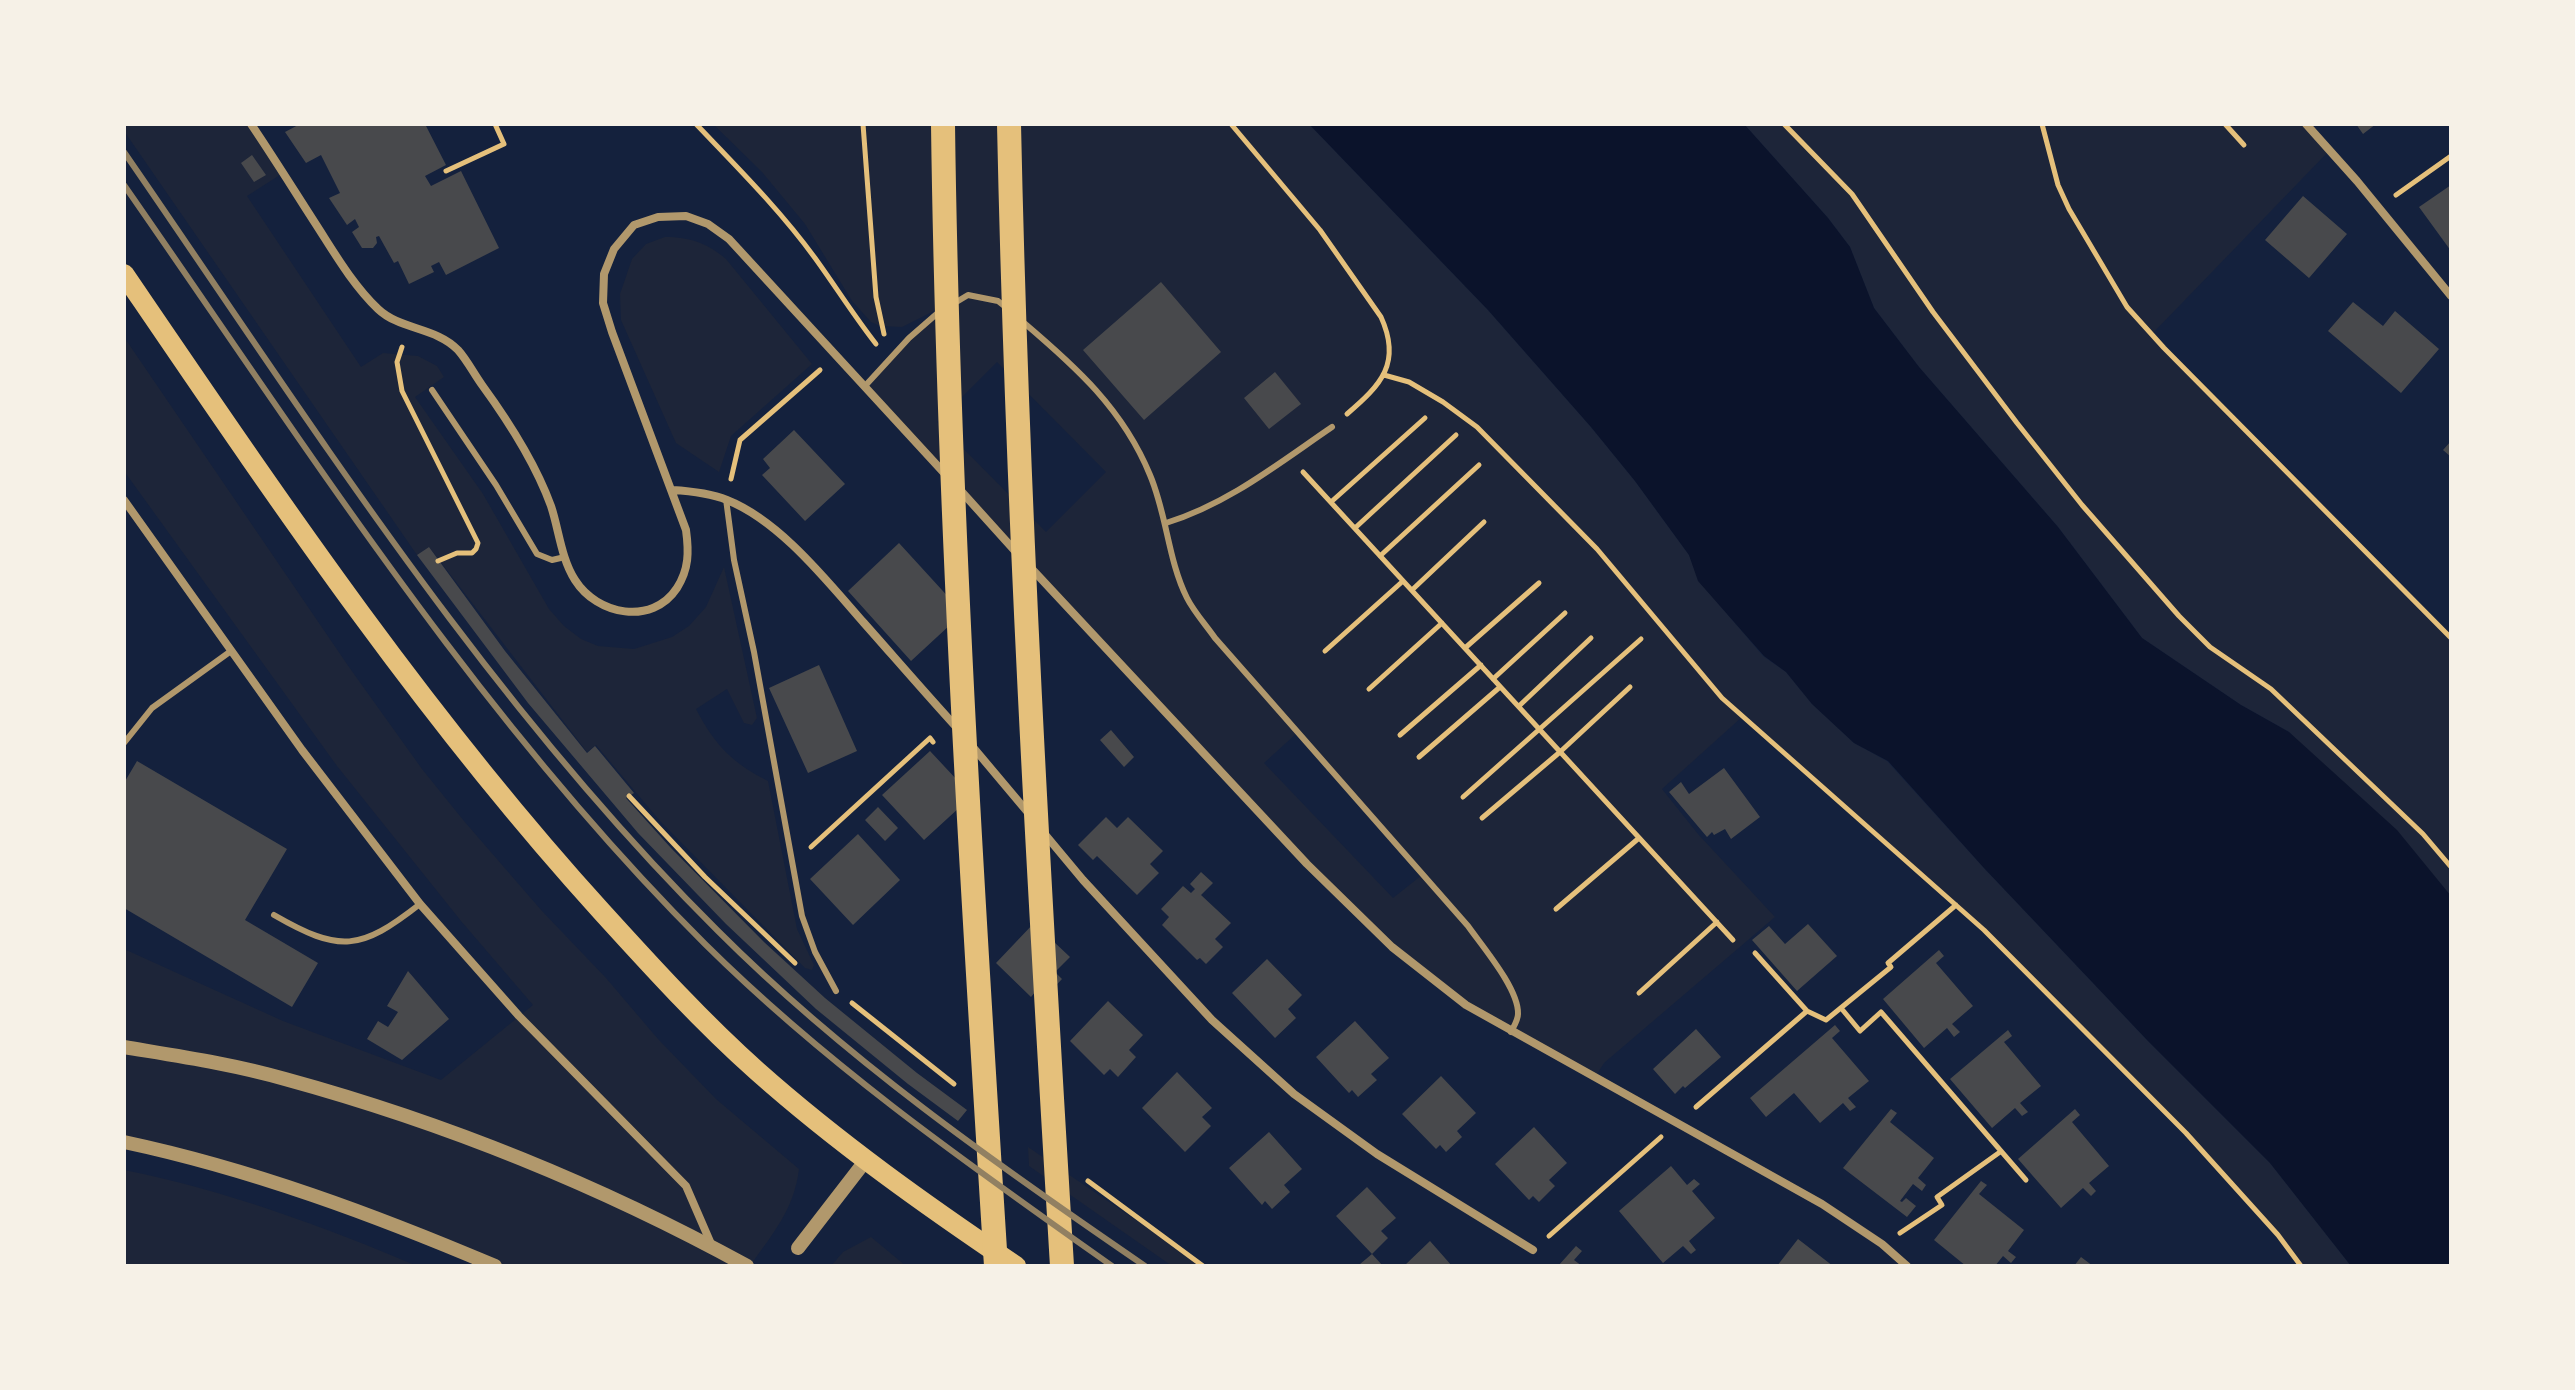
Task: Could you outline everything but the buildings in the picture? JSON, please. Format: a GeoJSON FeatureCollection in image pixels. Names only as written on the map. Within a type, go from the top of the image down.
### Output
{"type":"FeatureCollection","features":[{"type":"Feature","properties":{"kind":"highway"},"geometry":{"type":"LineString","coordinates":[[943,124],[951,465],[996,1266]]}},
{"type":"Feature","properties":{"kind":"highway"},"geometry":{"type":"LineString","coordinates":[[1009,124],[1017,430],[1031,740],[1062,1266]]}},
{"type":"Feature","properties":{"kind":"main road"},"geometry":{"type":"LineString","coordinates":[[124,274],[357,611],[487,780],[578,885],[710,1027],[791,1100],[866,1160],[1016,1266]]}},
{"type":"Feature","properties":{"kind":"street"},"geometry":{"type":"LineString","coordinates":[[251,124],[346,270],[379,310],[408,326],[431,333],[457,349],[508,422],[529,459],[551,507],[574,580],[607,607],[632,612],[657,606],[669,598],[677,587],[689,559],[686,530],[603,303],[604,274],[609,261],[614,249],[634,225],[658,217],[686,216],[708,224],[729,239],[1061,602],[1307,864],[1392,947],[1466,1005],[1822,1204],[1872,1237],[1907,1266]]}},
{"type":"Feature","properties":{"kind":"street"},"geometry":{"type":"LineString","coordinates":[[2306,124],[2451,296]]}},
{"type":"Feature","properties":{"kind":"street"},"geometry":{"type":"LineString","coordinates":[[672,490],[694,491],[726,499],[748,511],[777,532],[825,578],[988,764],[1083,880],[1242,1049],[1338,1128],[1533,1250]]}},
{"type":"Feature","properties":{"kind":"street"},"geometry":{"type":"LineString","coordinates":[[124,500],[302,750],[420,904],[519,1016],[686,1186],[712,1247]]}},
{"type":"Feature","properties":{"kind":"street"},"geometry":{"type":"LineString","coordinates":[[124,1047],[283,1078],[443,1127],[606,1195],[747,1266]]}},
{"type":"Feature","properties":{"kind":"street"},"geometry":{"type":"LineString","coordinates":[[124,1142],[180,1154],[307,1194],[415,1232],[495,1266]]}},
{"type":"Feature","properties":{"kind":"street"},"geometry":{"type":"LineString","coordinates":[[798,1248],[866,1160]]}},
{"type":"Feature","properties":{"kind":"lane"},"geometry":{"type":"LineString","coordinates":[[865,386],[938,311],[968,295],[998,301],[1068,361],[1108,402],[1128,430],[1151,475],[1166,523],[1175,568],[1188,600],[1215,638],[1468,926],[1503,974],[1517,1006],[1518,1017],[1511,1032]]}},
{"type":"Feature","properties":{"kind":"lane"},"geometry":{"type":"LineString","coordinates":[[432,390],[496,485],[537,554],[552,560],[565,557]]}},
{"type":"Feature","properties":{"kind":"lane"},"geometry":{"type":"LineString","coordinates":[[1166,523],[1191,515],[1238,492],[1332,427]]}},
{"type":"Feature","properties":{"kind":"lane"},"geometry":{"type":"LineString","coordinates":[[726,499],[734,560],[802,916],[815,952],[836,991]]}},
{"type":"Feature","properties":{"kind":"lane"},"geometry":{"type":"LineString","coordinates":[[124,743],[152,708],[231,651]]}},
{"type":"Feature","properties":{"kind":"lane"},"geometry":{"type":"LineString","coordinates":[[274,915],[322,940],[338,942],[376,935],[420,904]]}},
{"type":"Feature","properties":{"kind":"path"},"geometry":{"type":"LineString","coordinates":[[446,171],[504,144],[495,124]]}},
{"type":"Feature","properties":{"kind":"path"},"geometry":{"type":"LineString","coordinates":[[696,124],[814,257],[852,314],[889,360]]}},
{"type":"Feature","properties":{"kind":"path"},"geometry":{"type":"LineString","coordinates":[[863,124],[876,297],[889,360]]}},
{"type":"Feature","properties":{"kind":"path"},"geometry":{"type":"LineString","coordinates":[[1231,124],[1320,230],[1381,317],[1386,329],[1389,348],[1384,375],[1368,396],[1332,427]]}},
{"type":"Feature","properties":{"kind":"path"},"geometry":{"type":"LineString","coordinates":[[1784,124],[1852,194],[1933,312],[2017,423],[2082,505],[2170,606],[2210,647],[2282,700],[2423,834],[2451,867]]}},
{"type":"Feature","properties":{"kind":"path"},"geometry":{"type":"LineString","coordinates":[[2042,124],[2058,185],[2069,209],[2127,307],[2451,638]]}},
{"type":"Feature","properties":{"kind":"path"},"geometry":{"type":"LineString","coordinates":[[2225,124],[2244,145]]}},
{"type":"Feature","properties":{"kind":"path"},"geometry":{"type":"LineString","coordinates":[[2379,208],[2451,156]]}},
{"type":"Feature","properties":{"kind":"path"},"geometry":{"type":"LineString","coordinates":[[408,326],[397,362],[402,391],[478,543],[472,553],[457,553],[438,561]]}},
{"type":"Feature","properties":{"kind":"path"},"geometry":{"type":"LineString","coordinates":[[732,473],[740,440],[837,355]]}},
{"type":"Feature","properties":{"kind":"path"},"geometry":{"type":"LineString","coordinates":[[1384,375],[1409,382],[1477,427],[1597,549],[1722,698],[1984,930],[2186,1133],[2278,1235],[2301,1266]]}},
{"type":"Feature","properties":{"kind":"path"},"geometry":{"type":"LineString","coordinates":[[1331,502],[1425,418]]}},
{"type":"Feature","properties":{"kind":"path"},"geometry":{"type":"LineString","coordinates":[[1355,528],[1456,435]]}},
{"type":"Feature","properties":{"kind":"path"},"geometry":{"type":"LineString","coordinates":[[1289,456],[1733,940]]}},
{"type":"Feature","properties":{"kind":"path"},"geometry":{"type":"LineString","coordinates":[[1380,556],[1479,465]]}},
{"type":"Feature","properties":{"kind":"path"},"geometry":{"type":"LineString","coordinates":[[1412,590],[1484,522]]}},
{"type":"Feature","properties":{"kind":"path"},"geometry":{"type":"LineString","coordinates":[[1325,651],[1403,581]]}},
{"type":"Feature","properties":{"kind":"path"},"geometry":{"type":"LineString","coordinates":[[1465,648],[1539,583]]}},
{"type":"Feature","properties":{"kind":"path"},"geometry":{"type":"LineString","coordinates":[[1493,679],[1565,613]]}},
{"type":"Feature","properties":{"kind":"path"},"geometry":{"type":"LineString","coordinates":[[1369,689],[1442,623]]}},
{"type":"Feature","properties":{"kind":"path"},"geometry":{"type":"LineString","coordinates":[[1519,706],[1591,638]]}},
{"type":"Feature","properties":{"kind":"path"},"geometry":{"type":"LineString","coordinates":[[1463,797],[1641,639]]}},
{"type":"Feature","properties":{"kind":"path"},"geometry":{"type":"LineString","coordinates":[[1400,735],[1481,665]]}},
{"type":"Feature","properties":{"kind":"path"},"geometry":{"type":"LineString","coordinates":[[1419,757],[1500,687]]}},
{"type":"Feature","properties":{"kind":"path"},"geometry":{"type":"LineString","coordinates":[[1482,818],[1630,687]]}},
{"type":"Feature","properties":{"kind":"path"},"geometry":{"type":"LineString","coordinates":[[793,864],[930,738]]}},
{"type":"Feature","properties":{"kind":"path"},"geometry":{"type":"LineString","coordinates":[[629,796],[705,877],[803,971],[836,991],[961,1089]]}},
{"type":"Feature","properties":{"kind":"path"},"geometry":{"type":"LineString","coordinates":[[1556,909],[1639,838]]}},
{"type":"Feature","properties":{"kind":"path"},"geometry":{"type":"LineString","coordinates":[[1755,953],[1807,1011],[1826,1020],[1891,967],[1888,963],[1956,905]]}},
{"type":"Feature","properties":{"kind":"path"},"geometry":{"type":"LineString","coordinates":[[1639,993],[1717,922]]}},
{"type":"Feature","properties":{"kind":"path"},"geometry":{"type":"LineString","coordinates":[[1841,1008],[1860,1031],[1881,1012],[2026,1180]]}},
{"type":"Feature","properties":{"kind":"path"},"geometry":{"type":"LineString","coordinates":[[1697,1107],[1807,1011]]}},
{"type":"Feature","properties":{"kind":"path"},"geometry":{"type":"LineString","coordinates":[[1533,1250],[1644,1152]]}},
{"type":"Feature","properties":{"kind":"path"},"geometry":{"type":"LineString","coordinates":[[1914,1224],[1942,1205],[1937,1197],[2001,1152]]}},
{"type":"Feature","properties":{"kind":"path"},"geometry":{"type":"LineString","coordinates":[[1084,1178],[1203,1266]]}},
{"type":"Feature","properties":{"kind":"shaded area"},"geometry":{"type":"Polygon","coordinates":[[[124,124],[250,124],[283,173],[247,196],[361,367],[383,353],[418,356],[437,366],[444,377],[415,397],[483,494],[549,609],[581,639],[598,646],[634,649],[672,637],[689,626],[706,607],[724,567],[757,718],[752,725],[744,723],[727,689],[696,709],[726,752],[768,781],[797,929],[814,965],[812,970],[805,968],[660,821],[596,745],[587,752],[429,547],[417,555],[124,131],[124,124]]]}},
{"type":"Feature","properties":{"kind":"shaded area"},"geometry":{"type":"Polygon","coordinates":[[[713,124],[1230,124],[1303,211],[1232,124],[1309,124],[1488,310],[1591,427],[1689,555],[1699,581],[1763,656],[1786,672],[1812,704],[1854,743],[1887,761],[2148,1041],[2270,1163],[2351,1266],[2302,1266],[2278,1234],[2186,1132],[1985,930],[1723,698],[1656,619],[1722,699],[1742,717],[1662,789],[1698,834],[1775,917],[1604,1063],[1594,1079],[1513,1031],[1518,1016],[1517,1003],[1499,967],[1469,925],[1215,637],[1189,599],[1176,567],[1152,475],[1129,430],[1109,401],[1068,360],[999,300],[968,294],[902,327],[880,326],[871,322],[852,301],[805,224],[762,172],[713,124]],[[1388,366],[1380,383],[1385,376],[1397,380],[1457,412],[1527,478],[1497,445],[1464,416],[1426,392],[1385,375],[1388,366]]]}},
{"type":"Feature","properties":{"kind":"shaded area"},"geometry":{"type":"Polygon","coordinates":[[[1309,124],[1744,124],[1850,247],[1874,308],[1919,367],[2058,527],[2142,638],[2241,705],[2289,732],[2397,830],[2451,896],[2451,1266],[2351,1266],[2270,1163],[2148,1041],[1984,868],[1888,761],[1854,743],[1812,704],[1786,672],[1764,656],[1698,581],[1689,555],[1591,427],[1488,310],[1309,124]]]}},
{"type":"Feature","properties":{"kind":"shaded area"},"geometry":{"type":"Polygon","coordinates":[[[1744,124],[2303,124],[2328,152],[2153,333],[2125,308],[2451,641],[2451,896],[2289,732],[2241,705],[2142,638],[2058,527],[1919,367],[1874,308],[1850,247],[1744,124]]]}},
{"type":"Feature","properties":{"kind":"shaded area"},"geometry":{"type":"Polygon","coordinates":[[[665,237],[698,242],[726,259],[812,364],[731,436],[719,472],[676,443],[621,320],[620,294],[632,259],[646,244],[665,237]]]}},
{"type":"Feature","properties":{"kind":"shaded area"},"geometry":{"type":"Polygon","coordinates":[[[968,297],[997,303],[1107,402],[1127,431],[1150,476],[1187,600],[1297,733],[1264,763],[1393,898],[1422,875],[1476,938],[1501,973],[1516,1006],[1516,1018],[1511,1030],[1422,969],[1342,898],[864,392],[910,339],[939,312],[968,297]],[[997,362],[937,422],[1046,532],[1106,472],[997,362]]]}},
{"type":"Feature","properties":{"kind":"shaded area"},"geometry":{"type":"Polygon","coordinates":[[[124,337],[349,667],[422,769],[464,821],[658,1039],[716,1099],[799,1169],[787,1209],[750,1266],[497,1266],[415,1231],[124,1141],[124,949],[283,1021],[441,1080],[533,1005],[461,921],[337,766],[124,471],[124,337]]]}},
{"type":"Feature","properties":{"kind":"shaded area"},"geometry":{"type":"Polygon","coordinates":[[[1028,1147],[1202,1266],[1172,1266],[1029,1166],[1028,1147]]]}},
{"type":"Feature","properties":{"kind":"shaded area"},"geometry":{"type":"Polygon","coordinates":[[[124,1170],[273,1210],[417,1266],[124,1266],[124,1170]]]}},
{"type":"Feature","properties":{"kind":"shaded area"},"geometry":{"type":"Polygon","coordinates":[[[871,1237],[906,1266],[831,1266],[843,1252],[871,1237]]]}},
{"type":"Feature","properties":{"kind":"railway"},"geometry":{"type":"LineString","coordinates":[[124,152],[332,455],[476,654],[553,750],[633,842],[718,931],[818,1023],[978,1149],[1145,1266]]}},
{"type":"Feature","properties":{"kind":"railway"},"geometry":{"type":"LineString","coordinates":[[124,185],[398,578],[544,767],[622,857],[752,989],[851,1074],[1112,1266]]}}]}
